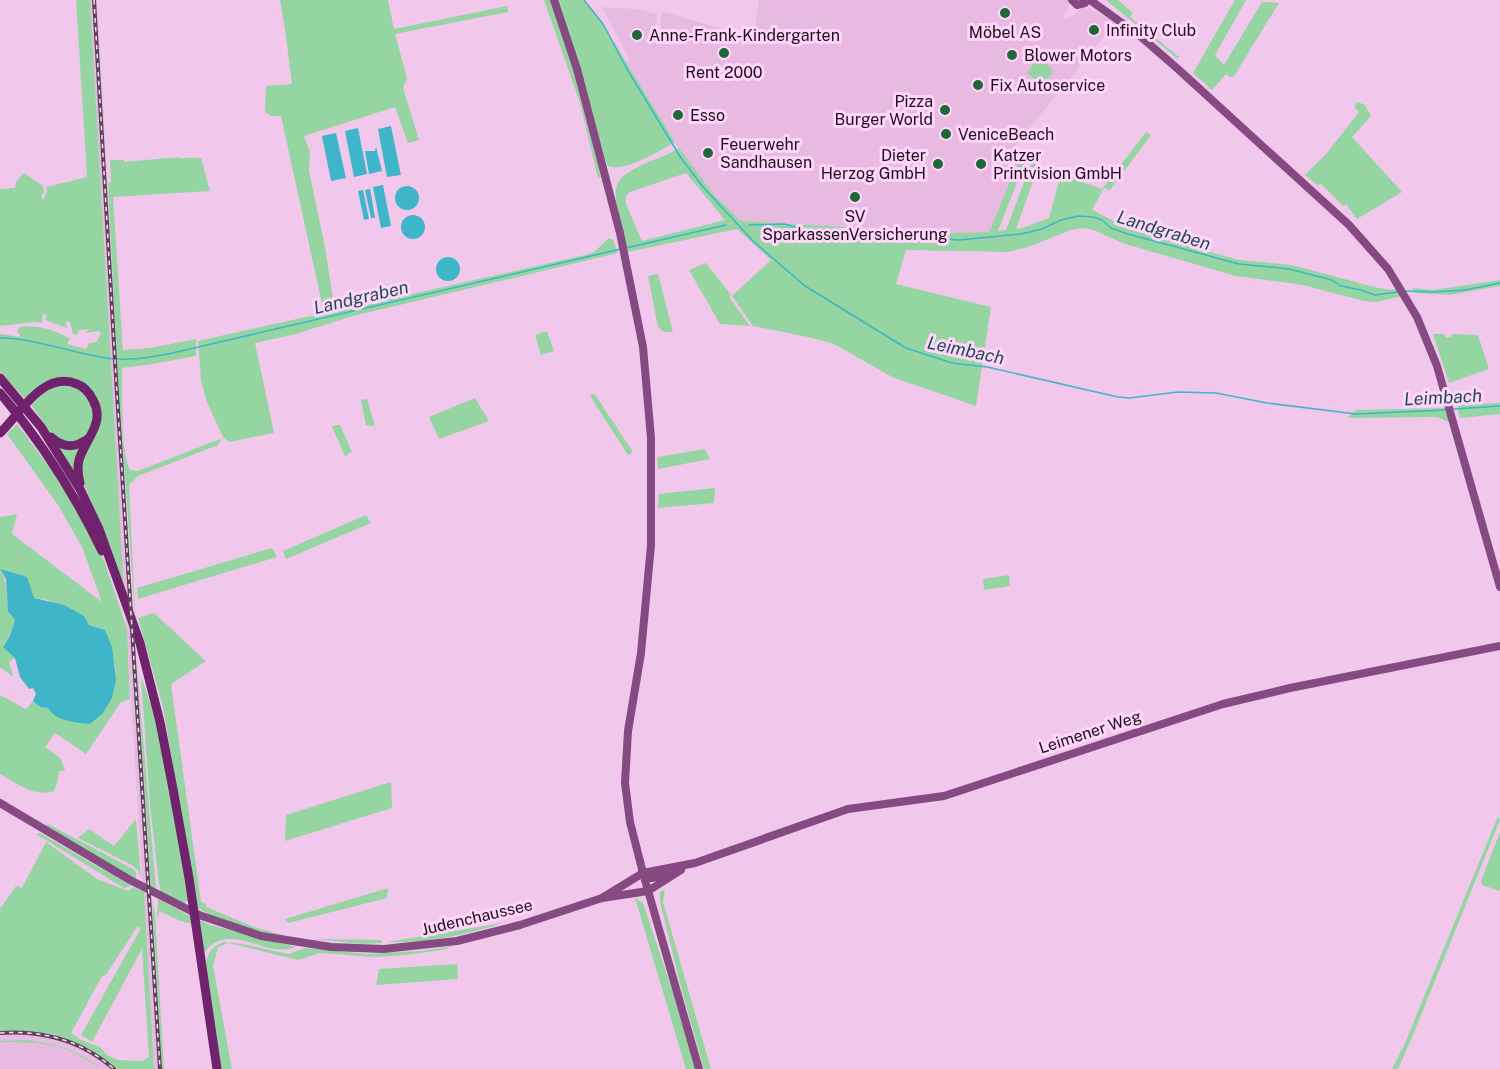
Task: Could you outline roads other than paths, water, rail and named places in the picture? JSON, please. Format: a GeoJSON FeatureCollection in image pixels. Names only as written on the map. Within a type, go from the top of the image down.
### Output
{"type":"FeatureCollection","features":[{"type":"Feature","properties":{"kind":"main road"},"geometry":{"type":"LineString","coordinates":[[554,0],[576,69],[623,243],[643,347],[652,471],[649,583],[641,653],[629,722],[625,783],[630,822],[643,873],[699,1069]]}},
{"type":"Feature","properties":{"kind":"main road"},"geometry":{"type":"LineString","coordinates":[[1072,0],[1077,5],[1087,1],[1102,10],[1123,24],[1179,70],[1349,225],[1376,253],[1407,298],[1424,332],[1450,410],[1500,587]]}},
{"type":"Feature","properties":{"kind":"main road"},"geometry":{"type":"LineString","coordinates":[[0,378],[14,404]]}},
{"type":"Feature","properties":{"kind":"main road"},"geometry":{"type":"LineString","coordinates":[[0,433],[41,389],[52,383],[64,381],[83,388],[96,404],[97,424],[78,461],[80,489]]}},
{"type":"Feature","properties":{"kind":"main road"},"geometry":{"type":"LineString","coordinates":[[0,393],[54,440],[68,447],[78,445],[91,436]]}},
{"type":"Feature","properties":{"kind":"main road"},"geometry":{"type":"LineString","coordinates":[[0,399],[14,404]]}},
{"type":"Feature","properties":{"kind":"main road"},"geometry":{"type":"LineString","coordinates":[[28,419],[85,515],[116,578]]}},
{"type":"Feature","properties":{"kind":"main road"},"geometry":{"type":"LineString","coordinates":[[41,428],[80,489],[99,529],[140,643],[160,722],[173,789],[189,878],[217,1069]]}},
{"type":"Feature","properties":{"kind":"main road","name":"Leimener Weg"},"geometry":{"type":"LineString","coordinates":[[648,891],[695,863],[848,809],[944,796],[1223,704],[1290,688],[1500,646]]}},
{"type":"Feature","properties":{"kind":"main road","name":"Judenchaussee"},"geometry":{"type":"LineString","coordinates":[[0,803],[130,880],[183,907],[261,936],[302,944],[384,949],[457,941],[520,925],[602,898],[621,891],[643,873]]}},
{"type":"Feature","properties":{"kind":"main road","name":"Leimener Weg"},"geometry":{"type":"LineString","coordinates":[[643,873],[695,863]]}},
{"type":"Feature","properties":{"kind":"main road"},"geometry":{"type":"LineString","coordinates":[[643,873],[651,878],[670,876]]}},
{"type":"Feature","properties":{"kind":"main road"},"geometry":{"type":"LineString","coordinates":[[621,891],[652,906]]}},
{"type":"Feature","properties":{"kind":"main road","name":"Judenchaussee"},"geometry":{"type":"LineString","coordinates":[[621,891],[648,891]]}},
{"type":"Feature","properties":{"kind":"water"},"geometry":{"type":"Polygon","coordinates":[[[391,126],[401,175],[387,177],[378,129],[391,126]]]}},
{"type":"Feature","properties":{"kind":"water"},"geometry":{"type":"Polygon","coordinates":[[[358,128],[367,174],[354,177],[345,131],[358,128]]]}},
{"type":"Feature","properties":{"kind":"water"},"geometry":{"type":"Polygon","coordinates":[[[336,133],[346,178],[331,181],[322,136],[336,133]]]}},
{"type":"Feature","properties":{"kind":"water"},"geometry":{"type":"Polygon","coordinates":[[[376,147],[382,171],[369,174],[365,151],[375,151],[376,147]]]}},
{"type":"Feature","properties":{"kind":"water"},"geometry":{"type":"Polygon","coordinates":[[[383,185],[391,226],[381,228],[373,187],[383,185]]]}},
{"type":"Feature","properties":{"kind":"water"},"geometry":{"type":"Polygon","coordinates":[[[407,186],[412,187],[418,193],[418,203],[412,209],[407,210],[402,209],[396,203],[395,198],[396,193],[402,187],[407,186]]]}},
{"type":"Feature","properties":{"kind":"water"},"geometry":{"type":"Polygon","coordinates":[[[370,189],[375,218],[371,218],[365,190],[370,189]]]}},
{"type":"Feature","properties":{"kind":"water"},"geometry":{"type":"Polygon","coordinates":[[[363,190],[369,219],[364,220],[358,191],[363,190]]]}},
{"type":"Feature","properties":{"kind":"water"},"geometry":{"type":"Polygon","coordinates":[[[413,215],[418,216],[424,222],[424,232],[418,238],[413,239],[408,238],[402,232],[401,227],[402,222],[408,216],[413,215]]]}},
{"type":"Feature","properties":{"kind":"water"},"geometry":{"type":"Polygon","coordinates":[[[448,257],[456,261],[460,269],[456,277],[448,281],[440,277],[436,269],[440,261],[448,257]]]}},
{"type":"Feature","properties":{"kind":"water"},"geometry":{"type":"Polygon","coordinates":[[[0,569],[27,577],[34,598],[64,605],[84,616],[89,625],[105,630],[112,647],[116,680],[112,698],[102,714],[90,724],[61,719],[48,708],[40,707],[33,701],[36,694],[33,688],[29,689],[20,677],[15,658],[3,647],[10,636],[15,620],[8,611],[6,579],[0,569]]]}},
{"type":"Feature","properties":{"kind":"waterway","name":"Leimbach"},"geometry":{"type":"LineString","coordinates":[[584,0],[603,24],[627,69],[681,158],[703,187],[754,242],[805,286],[906,348],[952,363],[987,367],[1118,397],[1129,398],[1178,392],[1216,393],[1267,403],[1356,414],[1446,410]]}},
{"type":"Feature","properties":{"kind":"waterway","name":"Landgraben"},"geometry":{"type":"LineString","coordinates":[[749,225],[784,224],[802,229],[959,240],[1021,234],[1042,229],[1061,220],[1078,216],[1093,217],[1102,220],[1111,228],[1128,234],[1239,264],[1289,269],[1332,280],[1341,286],[1375,295],[1398,292]]}},
{"type":"Feature","properties":{"kind":"waterway","name":"Landgraben"},"geometry":{"type":"LineString","coordinates":[[626,248],[726,225]]}},
{"type":"Feature","properties":{"kind":"waterway","name":"Landgraben"},"geometry":{"type":"LineString","coordinates":[[0,338],[26,340],[106,358],[144,358],[183,351],[621,249]]}},
{"type":"Feature","properties":{"kind":"waterway","name":"Landgraben"},"geometry":{"type":"LineString","coordinates":[[1406,291],[1465,290],[1500,283]]}},
{"type":"Feature","properties":{"kind":"waterway","name":"Leimbach"},"geometry":{"type":"LineString","coordinates":[[1454,409],[1500,406]]}},
{"type":"Feature","properties":{"kind":"railway"},"geometry":{"type":"LineString","coordinates":[[94,0],[160,1069]]}},
{"type":"Feature","properties":{"kind":"railway"},"geometry":{"type":"LineString","coordinates":[[0,1033],[31,1033],[61,1039],[88,1051],[114,1069]]}},
{"type":"Feature","properties":{"kind":"place","name":"Möbel AS"},"geometry":{"type":"Point","coordinates":[1005,13]}},
{"type":"Feature","properties":{"kind":"place","name":"Infinity Club"},"geometry":{"type":"Point","coordinates":[1094,30]}},
{"type":"Feature","properties":{"kind":"place","name":"Anne-Frank-Kindergarten"},"geometry":{"type":"Point","coordinates":[637,35]}},
{"type":"Feature","properties":{"kind":"place","name":"Rent 2000"},"geometry":{"type":"Point","coordinates":[724,53]}},
{"type":"Feature","properties":{"kind":"place","name":"Blower Motors"},"geometry":{"type":"Point","coordinates":[1012,55]}},
{"type":"Feature","properties":{"kind":"place","name":"Fix Autoservice"},"geometry":{"type":"Point","coordinates":[978,85]}},
{"type":"Feature","properties":{"kind":"place","name":"Pizza Burger World"},"geometry":{"type":"Point","coordinates":[945,110]}},
{"type":"Feature","properties":{"kind":"place","name":"Esso"},"geometry":{"type":"Point","coordinates":[678,115]}},
{"type":"Feature","properties":{"kind":"place","name":"VeniceBeach"},"geometry":{"type":"Point","coordinates":[946,134]}},
{"type":"Feature","properties":{"kind":"place","name":"Feuerwehr Sandhausen"},"geometry":{"type":"Point","coordinates":[708,153]}},
{"type":"Feature","properties":{"kind":"place","name":"Dieter Herzog GmbH"},"geometry":{"type":"Point","coordinates":[938,164]}},
{"type":"Feature","properties":{"kind":"place","name":"Katzer Printvision GmbH"},"geometry":{"type":"Point","coordinates":[981,164]}},
{"type":"Feature","properties":{"kind":"place","name":"SV SparkassenVersicherung"},"geometry":{"type":"Point","coordinates":[855,197]}}]}
